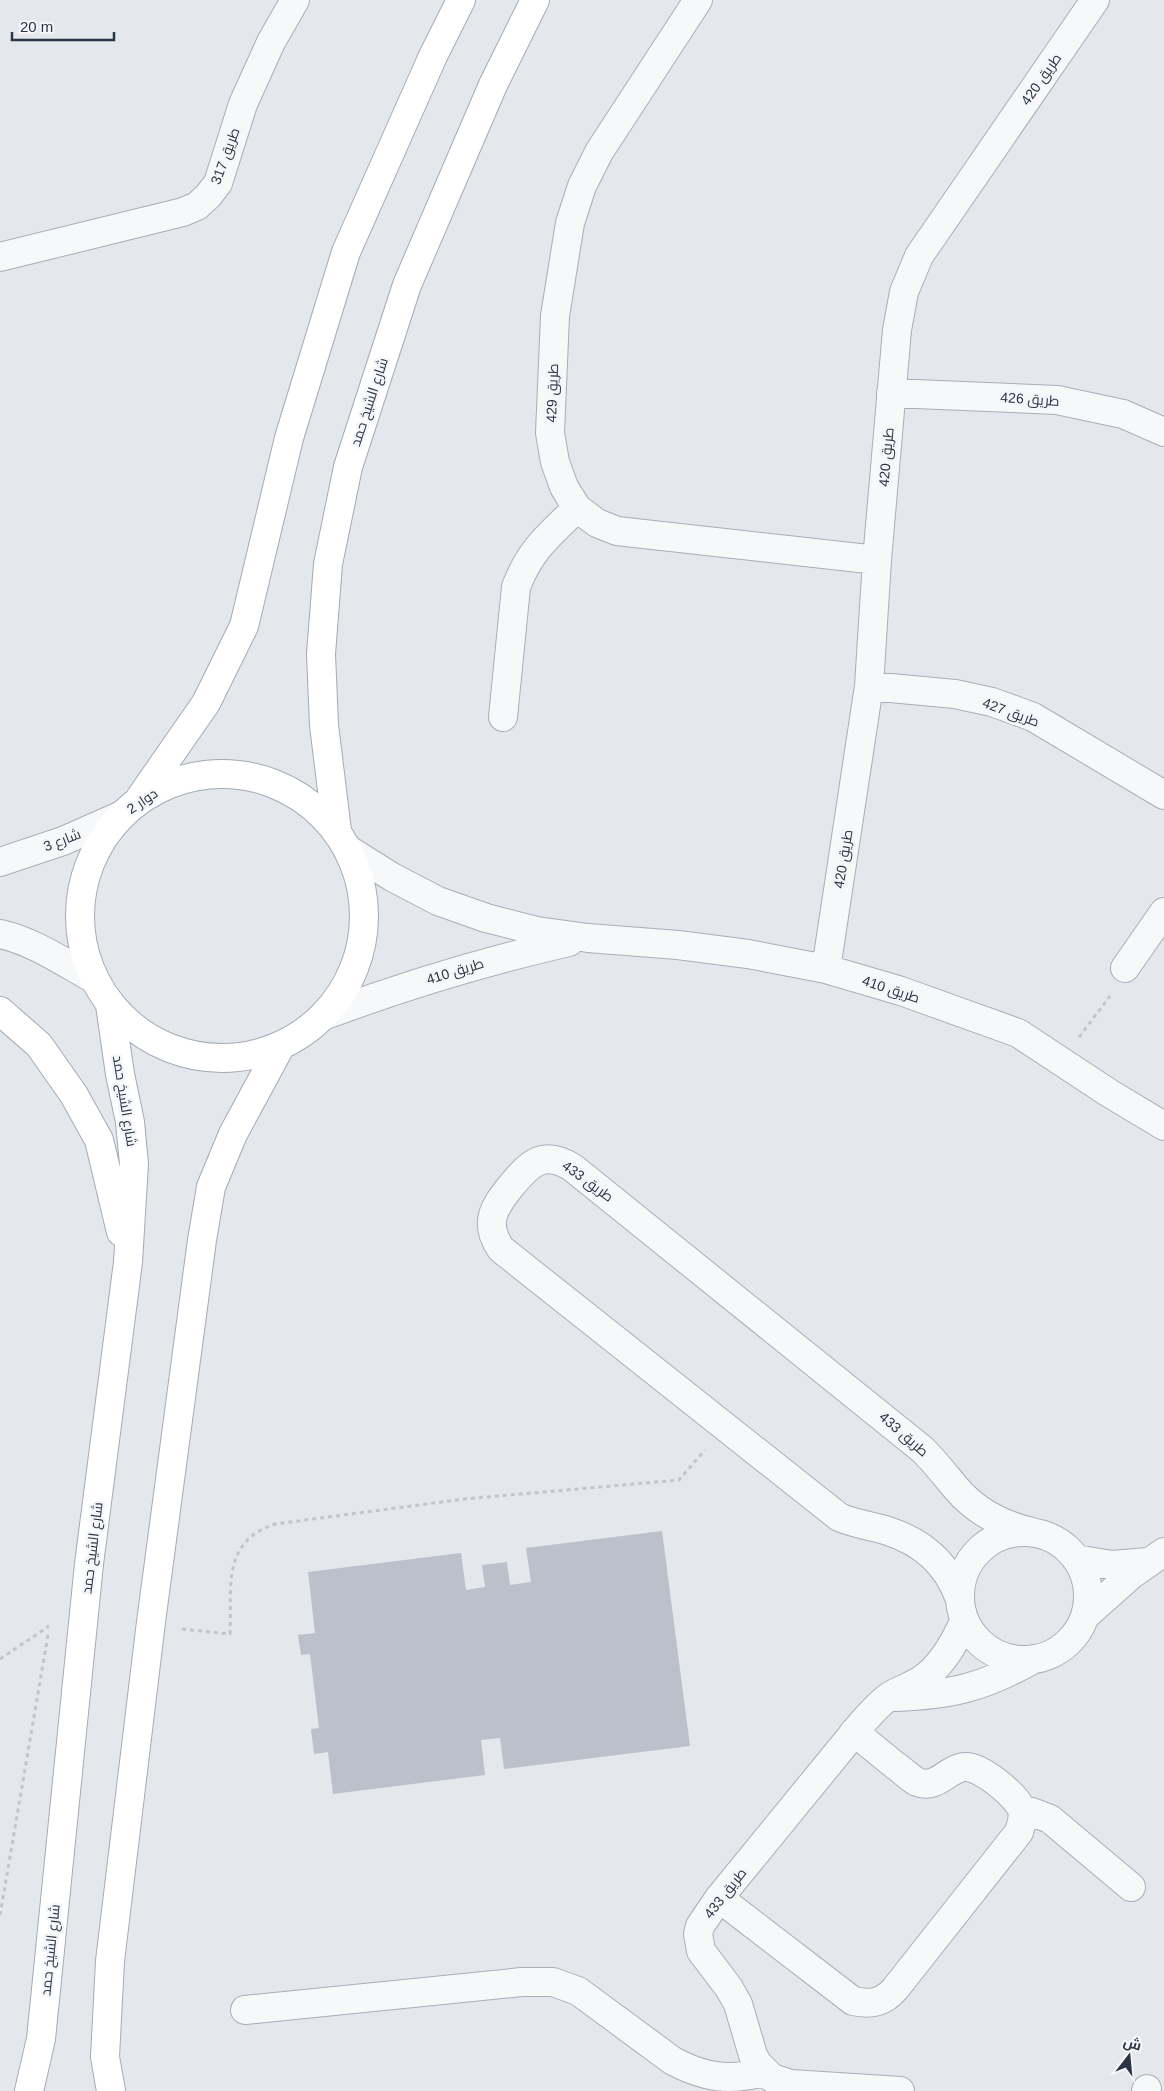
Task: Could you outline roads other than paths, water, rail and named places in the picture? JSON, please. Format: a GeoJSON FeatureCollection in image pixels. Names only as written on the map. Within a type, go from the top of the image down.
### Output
{"type":"FeatureCollection","features":[{"type":"Feature","properties":{"kind":"main road"},"geometry":{"type":"LineString","coordinates":[[130,808],[206,703],[244,626],[289,438],[346,252],[433,56],[461,0]]}},
{"type":"Feature","properties":{"kind":"main road","name":"شارع الشيخ حمد"},"geometry":{"type":"LineString","coordinates":[[343,841],[324,725],[321,654],[328,564],[348,467],[407,285],[493,85],[535,0]]}},
{"type":"Feature","properties":{"kind":"main road","name":"دوار 2"},"geometry":{"type":"LineString","coordinates":[[207,774],[244,775],[280,786],[312,805],[343,841],[362,883],[366,918],[361,953],[348,986],[326,1015],[305,1033],[280,1047],[244,1057],[207,1058],[170,1049],[137,1030],[110,1005],[94,979],[82,946],[79,910],[85,875],[100,843],[130,808],[171,783],[207,774]]}},
{"type":"Feature","properties":{"kind":"main road","name":"شارع الشيخ حمد"},"geometry":{"type":"LineString","coordinates":[[29,2091],[41,2039],[89,1564],[128,1262],[134,1164],[130,1122],[120,1074],[110,1005]]}},
{"type":"Feature","properties":{"kind":"main road"},"geometry":{"type":"LineString","coordinates":[[0,1011],[39,1045],[74,1095],[98,1140],[128,1262]]}},
{"type":"Feature","properties":{"kind":"main road"},"geometry":{"type":"LineString","coordinates":[[111,2091],[105,2057],[110,1961],[151,1622],[202,1240],[211,1187],[233,1134],[280,1047]]}},
{"type":"Feature","properties":{"kind":"street","name":"طريق 317"},"geometry":{"type":"LineString","coordinates":[[0,257],[183,212],[197,206],[218,183],[244,104],[257,73],[295,0]]}},
{"type":"Feature","properties":{"kind":"street","name":"طريق 429"},"geometry":{"type":"LineString","coordinates":[[698,0],[599,152],[582,186],[570,223],[555,316],[550,433],[555,462],[564,487],[577,508],[597,523],[617,531],[877,560]]}},
{"type":"Feature","properties":{"kind":"street","name":"طريق 420"},"geometry":{"type":"LineString","coordinates":[[826,969],[869,686],[877,560],[897,330],[904,292],[919,256],[1095,0]]}},
{"type":"Feature","properties":{"kind":"street","name":"طريق 426"},"geometry":{"type":"LineString","coordinates":[[892,392],[1057,400],[1123,414],[1164,432]]}},
{"type":"Feature","properties":{"kind":"street"},"geometry":{"type":"LineString","coordinates":[[503,716],[516,587],[522,570],[532,553],[577,508]]}},
{"type":"Feature","properties":{"kind":"street","name":"طريق 427"},"geometry":{"type":"LineString","coordinates":[[869,686],[955,694],[992,702],[1033,717],[1164,796]]}},
{"type":"Feature","properties":{"kind":"street","name":"شارع 3"},"geometry":{"type":"LineString","coordinates":[[0,862],[63,841],[130,808]]}},
{"type":"Feature","properties":{"kind":"street","name":"طريق 410"},"geometry":{"type":"LineString","coordinates":[[343,841],[392,878],[446,904],[486,918],[537,931],[748,954],[826,969],[901,991],[1018,1033],[1164,1126]]}},
{"type":"Feature","properties":{"kind":"street"},"geometry":{"type":"LineString","coordinates":[[1125,968],[1164,912]]}},
{"type":"Feature","properties":{"kind":"street"},"geometry":{"type":"LineString","coordinates":[[0,934],[10,936],[52,956],[94,979]]}},
{"type":"Feature","properties":{"kind":"street","name":"طريق 410"},"geometry":{"type":"LineString","coordinates":[[326,1015],[412,984],[482,963],[588,938]]}},
{"type":"Feature","properties":{"kind":"street","name":"طريق 433"},"geometry":{"type":"LineString","coordinates":[[764,2072],[753,2055],[738,2004],[729,1988],[701,1951],[699,1943],[700,1926],[719,1898],[854,1732],[888,1697],[909,1688],[927,1676],[943,1660],[955,1642],[962,1609],[948,1572],[928,1552],[902,1536],[850,1522],[839,1517],[501,1248],[495,1240],[491,1221],[498,1202],[530,1164],[546,1159],[556,1159],[573,1168],[924,1450],[956,1490],[982,1513],[1014,1528],[1032,1532]]}},
{"type":"Feature","properties":{"kind":"street"},"geometry":{"type":"LineString","coordinates":[[888,1697],[934,1695],[969,1688],[996,1679],[1034,1659],[1060,1649],[1071,1640],[1085,1616],[1088,1602],[1088,1586],[1084,1572],[1076,1559],[1064,1546],[1049,1537],[1032,1532],[1016,1532],[1000,1536],[987,1543],[975,1554],[966,1567],[961,1581],[962,1609],[973,1635],[985,1647],[1000,1656],[1017,1660],[1034,1659]]}},
{"type":"Feature","properties":{"kind":"street"},"geometry":{"type":"LineString","coordinates":[[1076,1559],[1112,1565],[1156,1557]]}},
{"type":"Feature","properties":{"kind":"street"},"geometry":{"type":"LineString","coordinates":[[1085,1616],[1115,1588],[1156,1557]]}},
{"type":"Feature","properties":{"kind":"street"},"geometry":{"type":"LineString","coordinates":[[719,1898],[853,2001],[871,2004],[880,2001],[894,1990],[1019,1832],[1022,1823],[1022,1812],[1018,1802],[1011,1794],[981,1771],[974,1768],[958,1768],[939,1781],[932,1783],[918,1782],[854,1732]]}},
{"type":"Feature","properties":{"kind":"street"},"geometry":{"type":"LineString","coordinates":[[1022,1812],[1032,1812],[1050,1819],[1131,1887]]}},
{"type":"Feature","properties":{"kind":"street"},"geometry":{"type":"LineString","coordinates":[[245,2010],[522,1982],[553,1982],[578,1991],[673,2060],[702,2074],[725,2077],[749,2076],[764,2072],[781,2082],[791,2084],[900,2091]]}}]}
